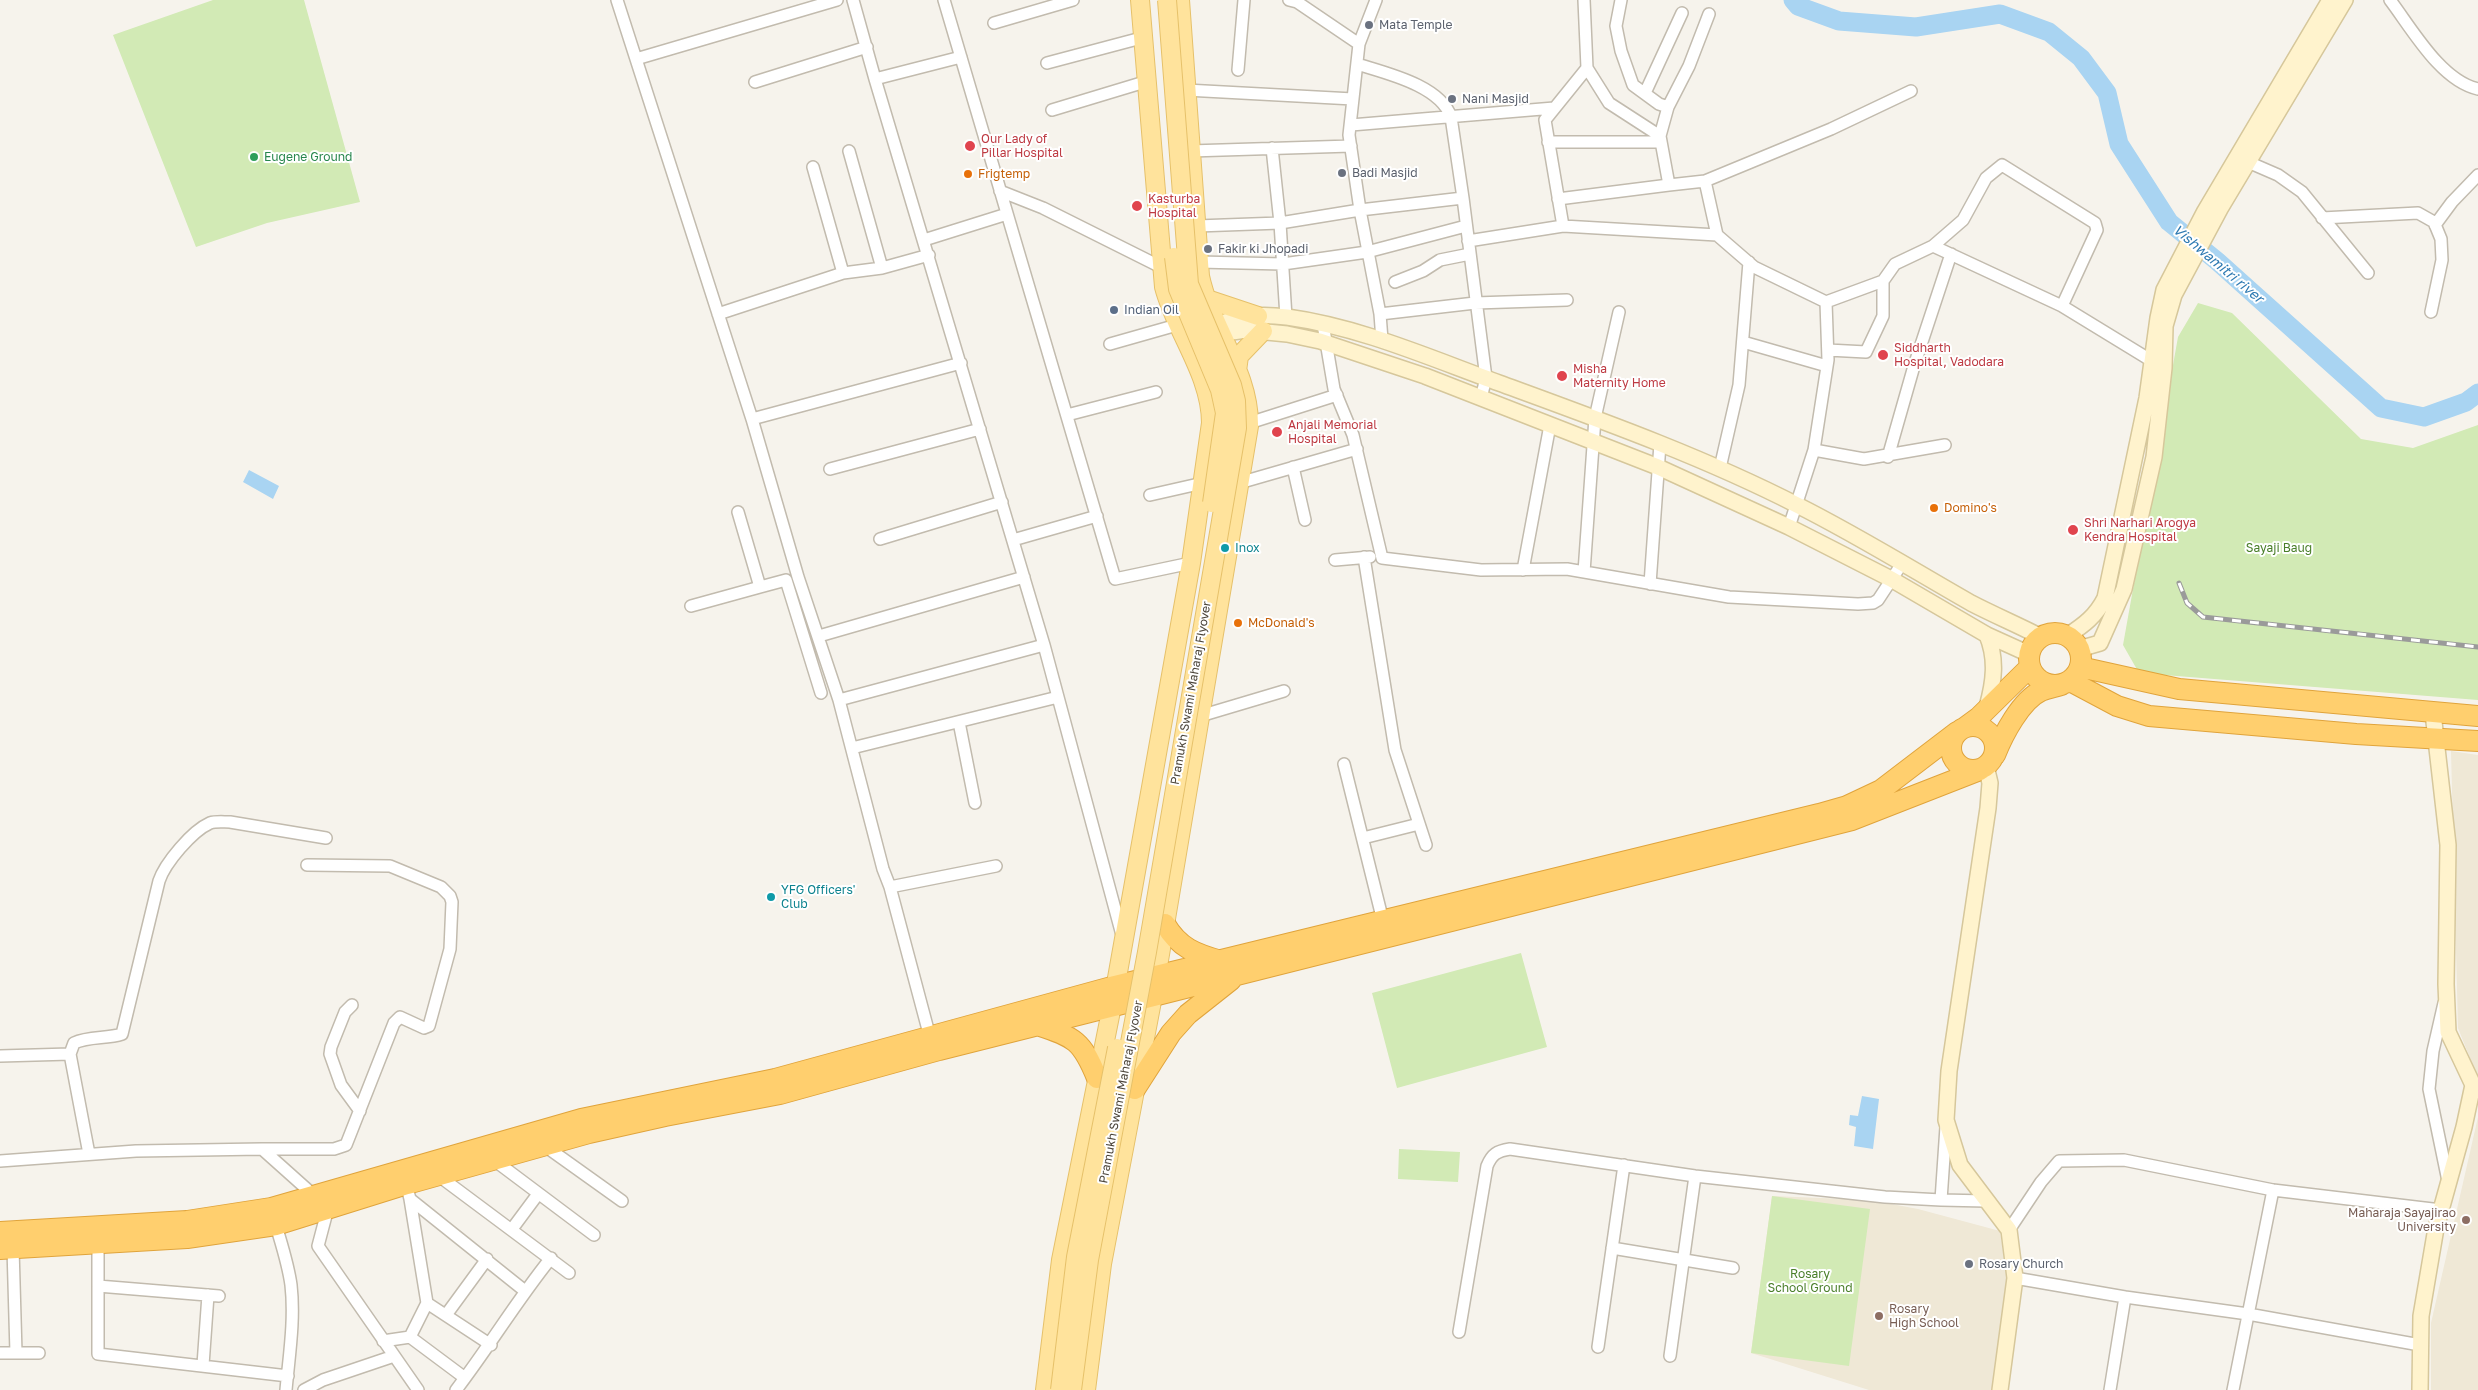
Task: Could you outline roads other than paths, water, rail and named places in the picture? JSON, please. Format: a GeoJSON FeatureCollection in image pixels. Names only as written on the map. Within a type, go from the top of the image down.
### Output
{"type":"FeatureCollection","features":[{"type":"Feature","properties":{"kind":"highway"},"geometry":{"type":"LineString","coordinates":[[7,1249],[187,1238],[273,1216],[492,1152],[590,1117],[775,1079],[932,1043],[1037,1025],[1112,1006],[1154,986],[1222,961],[1847,806],[1881,790],[1979,717],[2029,661],[2034,642],[2041,637],[2058,633],[2072,663],[2117,706],[2149,716],[2328,732],[2478,741]]}},
{"type":"Feature","properties":{"kind":"highway"},"geometry":{"type":"LineString","coordinates":[[2029,661],[2039,681],[2046,684],[2072,663]]}},
{"type":"Feature","properties":{"kind":"highway"},"geometry":{"type":"LineString","coordinates":[[2072,663],[2178,689],[2478,716]]}},
{"type":"Feature","properties":{"kind":"highway"},"geometry":{"type":"LineString","coordinates":[[321,1201],[408,1191],[492,1152],[545,1146],[665,1116],[780,1094],[932,1043],[1115,986],[1154,986],[1238,974],[1852,820],[1987,764],[2003,736],[2027,701],[2072,663]]}},
{"type":"Feature","properties":{"kind":"highway"},"geometry":{"type":"LineString","coordinates":[[1971,726],[1986,729],[1994,741],[1987,764],[1966,770],[1954,760],[1951,746],[1961,730],[1971,726]]}},
{"type":"Feature","properties":{"kind":"highway"},"geometry":{"type":"LineString","coordinates":[[1165,924],[1175,939],[1187,949],[1222,961]]}},
{"type":"Feature","properties":{"kind":"highway"},"geometry":{"type":"LineString","coordinates":[[1135,1089],[1171,1033],[1188,1014],[1238,974]]}},
{"type":"Feature","properties":{"kind":"highway"},"geometry":{"type":"LineString","coordinates":[[1037,1025],[1064,1034],[1080,1045],[1085,1051],[1097,1078]]}},
{"type":"Feature","properties":{"kind":"highway"},"geometry":{"type":"LineString","coordinates":[[0,1232],[273,1216]]}},
{"type":"Feature","properties":{"kind":"main road"},"geometry":{"type":"LineString","coordinates":[[1045,1390],[1061,1260],[1112,1006],[1190,563],[1211,423],[1211,408],[1207,392],[1168,303],[1161,267],[1145,37],[1140,0]]}},
{"type":"Feature","properties":{"kind":"main road","name":"Pramukh Swami Maharaj Flyover"},"geometry":{"type":"LineString","coordinates":[[1060,1390],[1076,1257],[1136,948],[1225,427],[1225,413],[1220,390],[1178,290],[1155,0]]}},
{"type":"Feature","properties":{"kind":"main road","name":"Pramukh Swami Maharaj Flyover"},"geometry":{"type":"LineString","coordinates":[[1072,1390],[1089,1260],[1149,942],[1237,428],[1236,401],[1232,385],[1192,292],[1188,277],[1167,0]]}},
{"type":"Feature","properties":{"kind":"main road"},"geometry":{"type":"LineString","coordinates":[[1086,1390],[1102,1264],[1165,924],[1249,423],[1249,409],[1245,388],[1204,298],[1196,226],[1180,0]]}},
{"type":"Feature","properties":{"kind":"main road"},"geometry":{"type":"LineString","coordinates":[[1204,298],[1260,323],[1239,356],[1238,371]]}},
{"type":"Feature","properties":{"kind":"street"},"geometry":{"type":"LineString","coordinates":[[617,0],[752,419],[798,578],[839,700],[883,870],[890,887],[932,1043]]}},
{"type":"Feature","properties":{"kind":"street"},"geometry":{"type":"LineString","coordinates":[[636,59],[837,0]]}},
{"type":"Feature","properties":{"kind":"street"},"geometry":{"type":"LineString","coordinates":[[853,0],[1044,645],[1123,939]]}},
{"type":"Feature","properties":{"kind":"street"},"geometry":{"type":"LineString","coordinates":[[944,0],[1115,579],[1190,563]]}},
{"type":"Feature","properties":{"kind":"street"},"geometry":{"type":"LineString","coordinates":[[994,23],[1073,0]]}},
{"type":"Feature","properties":{"kind":"street"},"geometry":{"type":"LineString","coordinates":[[1238,70],[1244,0]]}},
{"type":"Feature","properties":{"kind":"street"},"geometry":{"type":"LineString","coordinates":[[1376,0],[1359,44],[1350,125],[1350,146],[1366,252],[1380,314],[1382,340]]}},
{"type":"Feature","properties":{"kind":"street"},"geometry":{"type":"LineString","coordinates":[[1584,0],[1587,68],[1609,103],[1660,139]]}},
{"type":"Feature","properties":{"kind":"street"},"geometry":{"type":"LineString","coordinates":[[1621,0],[1616,26],[1620,52],[1633,85],[1668,107]]}},
{"type":"Feature","properties":{"kind":"street"},"geometry":{"type":"LineString","coordinates":[[2072,663],[2093,617],[2105,598],[2147,398],[2158,318],[2212,210],[2330,0]]}},
{"type":"Feature","properties":{"kind":"street"},"geometry":{"type":"LineString","coordinates":[[2212,210],[2248,162],[2345,0]]}},
{"type":"Feature","properties":{"kind":"street"},"geometry":{"type":"LineString","coordinates":[[2390,0],[2444,71],[2457,82],[2478,90]]}},
{"type":"Feature","properties":{"kind":"street"},"geometry":{"type":"LineString","coordinates":[[1295,1],[1359,44]]}},
{"type":"Feature","properties":{"kind":"street"},"geometry":{"type":"LineString","coordinates":[[1645,94],[1682,13]]}},
{"type":"Feature","properties":{"kind":"street"},"geometry":{"type":"LineString","coordinates":[[1669,185],[1660,139],[1668,107],[1689,66],[1710,14]]}},
{"type":"Feature","properties":{"kind":"street"},"geometry":{"type":"LineString","coordinates":[[1047,63],[1145,37]]}},
{"type":"Feature","properties":{"kind":"street"},"geometry":{"type":"LineString","coordinates":[[755,82],[867,47]]}},
{"type":"Feature","properties":{"kind":"street"},"geometry":{"type":"LineString","coordinates":[[875,79],[961,57]]}},
{"type":"Feature","properties":{"kind":"street"},"geometry":{"type":"LineString","coordinates":[[1357,64],[1411,80],[1448,106],[1463,198],[1486,378],[1481,398]]}},
{"type":"Feature","properties":{"kind":"street"},"geometry":{"type":"LineString","coordinates":[[1563,226],[1545,120],[1587,68]]}},
{"type":"Feature","properties":{"kind":"street"},"geometry":{"type":"LineString","coordinates":[[1052,110],[1148,81]]}},
{"type":"Feature","properties":{"kind":"street"},"geometry":{"type":"LineString","coordinates":[[1186,90],[1353,99]]}},
{"type":"Feature","properties":{"kind":"street"},"geometry":{"type":"LineString","coordinates":[[1558,199],[1705,181],[1831,129],[1911,91]]}},
{"type":"Feature","properties":{"kind":"street"},"geometry":{"type":"LineString","coordinates":[[1350,125],[1554,108]]}},
{"type":"Feature","properties":{"kind":"street"},"geometry":{"type":"LineString","coordinates":[[1548,142],[1660,139]]}},
{"type":"Feature","properties":{"kind":"street"},"geometry":{"type":"LineString","coordinates":[[1190,151],[1350,146]]}},
{"type":"Feature","properties":{"kind":"street"},"geometry":{"type":"LineString","coordinates":[[1272,148],[1280,223],[1286,317]]}},
{"type":"Feature","properties":{"kind":"street"},"geometry":{"type":"LineString","coordinates":[[850,151],[882,268]]}},
{"type":"Feature","properties":{"kind":"street"},"geometry":{"type":"LineString","coordinates":[[2248,162],[2289,181],[2368,273]]}},
{"type":"Feature","properties":{"kind":"street"},"geometry":{"type":"LineString","coordinates":[[1828,350],[1866,352],[1883,316],[1883,281],[1894,264],[1934,246],[1963,220],[1986,178],[2002,165],[2030,185],[2095,223],[2097,230],[2062,306]]}},
{"type":"Feature","properties":{"kind":"street"},"geometry":{"type":"LineString","coordinates":[[813,167],[843,273]]}},
{"type":"Feature","properties":{"kind":"street"},"geometry":{"type":"LineString","coordinates":[[2435,225],[2452,202],[2478,175]]}},
{"type":"Feature","properties":{"kind":"street"},"geometry":{"type":"LineString","coordinates":[[1705,181],[1717,235]]}},
{"type":"Feature","properties":{"kind":"street"},"geometry":{"type":"LineString","coordinates":[[1000,191],[1043,208],[1161,267]]}},
{"type":"Feature","properties":{"kind":"street"},"geometry":{"type":"LineString","coordinates":[[1196,226],[1280,223],[1360,210],[1463,198]]}},
{"type":"Feature","properties":{"kind":"street"},"geometry":{"type":"LineString","coordinates":[[2322,218],[2418,213],[2435,225],[2441,239],[2442,260],[2431,312]]}},
{"type":"Feature","properties":{"kind":"street"},"geometry":{"type":"LineString","coordinates":[[924,240],[1007,214]]}},
{"type":"Feature","properties":{"kind":"street"},"geometry":{"type":"LineString","coordinates":[[1199,262],[1283,264],[1366,252],[1466,226]]}},
{"type":"Feature","properties":{"kind":"street"},"geometry":{"type":"LineString","coordinates":[[1468,241],[1563,226],[1717,235],[1754,267],[1826,302],[1883,281]]}},
{"type":"Feature","properties":{"kind":"street"},"geometry":{"type":"LineString","coordinates":[[1934,246],[2062,306],[2152,361]]}},
{"type":"Feature","properties":{"kind":"street"},"geometry":{"type":"LineString","coordinates":[[1394,282],[1423,271],[1440,260],[1470,254]]}},
{"type":"Feature","properties":{"kind":"street"},"geometry":{"type":"LineString","coordinates":[[1888,457],[1914,366],[1951,254]]}},
{"type":"Feature","properties":{"kind":"street"},"geometry":{"type":"LineString","coordinates":[[718,314],[843,273],[882,268],[929,255]]}},
{"type":"Feature","properties":{"kind":"street"},"geometry":{"type":"LineString","coordinates":[[1720,468],[1739,384],[1749,262]]}},
{"type":"Feature","properties":{"kind":"street"},"geometry":{"type":"LineString","coordinates":[[2072,663],[2100,644],[2124,589],[2154,457],[2164,368],[2169,293]]}},
{"type":"Feature","properties":{"kind":"street"},"geometry":{"type":"LineString","coordinates":[[1380,314],[1475,303],[1567,300]]}},
{"type":"Feature","properties":{"kind":"street"},"geometry":{"type":"LineString","coordinates":[[1789,527],[1798,505],[1814,450],[1827,366],[1826,302]]}},
{"type":"Feature","properties":{"kind":"street"},"geometry":{"type":"LineString","coordinates":[[1584,572],[1595,418],[1619,312]]}},
{"type":"Feature","properties":{"kind":"street"},"geometry":{"type":"LineString","coordinates":[[1110,344],[1184,339],[1219,331],[1243,316],[1425,376],[1658,467],[1789,527],[1891,579],[2029,661]]}},
{"type":"Feature","properties":{"kind":"street"},"geometry":{"type":"LineString","coordinates":[[1260,323],[1286,317],[1323,324],[1382,340],[1595,418],[1720,468],[1798,505],[1903,562],[1974,604],[2041,637]]}},
{"type":"Feature","properties":{"kind":"street"},"geometry":{"type":"LineString","coordinates":[[1323,324],[1337,395],[1354,435],[1382,558]]}},
{"type":"Feature","properties":{"kind":"street"},"geometry":{"type":"LineString","coordinates":[[1743,342],[1827,366]]}},
{"type":"Feature","properties":{"kind":"street"},"geometry":{"type":"LineString","coordinates":[[752,419],[961,363]]}},
{"type":"Feature","properties":{"kind":"street"},"geometry":{"type":"LineString","coordinates":[[1066,415],[1156,392]]}},
{"type":"Feature","properties":{"kind":"street"},"geometry":{"type":"LineString","coordinates":[[1249,423],[1337,395]]}},
{"type":"Feature","properties":{"kind":"street"},"geometry":{"type":"LineString","coordinates":[[1523,570],[1550,425]]}},
{"type":"Feature","properties":{"kind":"street"},"geometry":{"type":"LineString","coordinates":[[830,469],[980,429]]}},
{"type":"Feature","properties":{"kind":"street"},"geometry":{"type":"LineString","coordinates":[[1650,584],[1660,444]]}},
{"type":"Feature","properties":{"kind":"street"},"geometry":{"type":"LineString","coordinates":[[1814,450],[1864,459],[1888,457],[1945,445]]}},
{"type":"Feature","properties":{"kind":"street"},"geometry":{"type":"LineString","coordinates":[[1239,483],[1357,449]]}},
{"type":"Feature","properties":{"kind":"street"},"geometry":{"type":"LineString","coordinates":[[1293,467],[1305,520]]}},
{"type":"Feature","properties":{"kind":"street"},"geometry":{"type":"LineString","coordinates":[[1150,495],[1203,483]]}},
{"type":"Feature","properties":{"kind":"street"},"geometry":{"type":"LineString","coordinates":[[880,539],[1002,502]]}},
{"type":"Feature","properties":{"kind":"street"},"geometry":{"type":"LineString","coordinates":[[738,512],[760,587]]}},
{"type":"Feature","properties":{"kind":"street"},"geometry":{"type":"LineString","coordinates":[[1013,540],[1097,516]]}},
{"type":"Feature","properties":{"kind":"street"},"geometry":{"type":"LineString","coordinates":[[1364,557],[1395,750],[1426,845]]}},
{"type":"Feature","properties":{"kind":"street"},"geometry":{"type":"LineString","coordinates":[[1334,560],[1364,557],[1382,558],[1481,570],[1567,569],[1729,598],[1867,604],[1878,600],[1903,562]]}},
{"type":"Feature","properties":{"kind":"street"},"geometry":{"type":"LineString","coordinates":[[819,636],[1024,577]]}},
{"type":"Feature","properties":{"kind":"street"},"geometry":{"type":"LineString","coordinates":[[691,606],[786,580],[821,693]]}},
{"type":"Feature","properties":{"kind":"street"},"geometry":{"type":"LineString","coordinates":[[1987,635],[1994,660],[1994,674],[1987,707]]}},
{"type":"Feature","properties":{"kind":"street"},"geometry":{"type":"LineString","coordinates":[[839,700],[1044,645]]}},
{"type":"Feature","properties":{"kind":"street"},"geometry":{"type":"LineString","coordinates":[[1200,716],[1284,691]]}},
{"type":"Feature","properties":{"kind":"street"},"geometry":{"type":"LineString","coordinates":[[852,748],[1058,697]]}},
{"type":"Feature","properties":{"kind":"street"},"geometry":{"type":"LineString","coordinates":[[2420,1390],[2421,1316],[2441,1210],[2473,1085],[2448,1032],[2446,995],[2448,845],[2433,713]]}},
{"type":"Feature","properties":{"kind":"street"},"geometry":{"type":"LineString","coordinates":[[959,722],[975,803]]}},
{"type":"Feature","properties":{"kind":"street"},"geometry":{"type":"LineString","coordinates":[[1344,764],[1383,921]]}},
{"type":"Feature","properties":{"kind":"street"},"geometry":{"type":"LineString","coordinates":[[1941,1200],[1949,1071],[1988,808],[1990,784],[1987,764]]}},
{"type":"Feature","properties":{"kind":"street"},"geometry":{"type":"LineString","coordinates":[[89,1154],[70,1054],[74,1043],[122,1034],[162,870],[172,856],[202,829],[216,822],[230,822],[326,838]]}},
{"type":"Feature","properties":{"kind":"street"},"geometry":{"type":"LineString","coordinates":[[1363,838],[1419,824]]}},
{"type":"Feature","properties":{"kind":"street"},"geometry":{"type":"LineString","coordinates":[[0,1160],[89,1154],[341,1148],[349,1140],[397,1019],[404,1018],[424,1028],[429,1026],[450,949],[452,902],[450,896],[441,887],[390,866],[307,865]]}},
{"type":"Feature","properties":{"kind":"street"},"geometry":{"type":"LineString","coordinates":[[890,887],[996,866]]}},
{"type":"Feature","properties":{"kind":"street"},"geometry":{"type":"LineString","coordinates":[[2446,995],[2433,1051],[2429,1089],[2449,1183]]}},
{"type":"Feature","properties":{"kind":"street"},"geometry":{"type":"LineString","coordinates":[[352,1005],[345,1012],[330,1054],[341,1084],[360,1111]]}},
{"type":"Feature","properties":{"kind":"street"},"geometry":{"type":"LineString","coordinates":[[0,1056],[70,1054]]}},
{"type":"Feature","properties":{"kind":"street"},"geometry":{"type":"LineString","coordinates":[[1946,1120],[1960,1165],[2009,1230],[2015,1278],[2000,1390]]}},
{"type":"Feature","properties":{"kind":"street"},"geometry":{"type":"LineString","coordinates":[[545,1146],[622,1201]]}},
{"type":"Feature","properties":{"kind":"street"},"geometry":{"type":"LineString","coordinates":[[262,1149],[321,1201],[318,1246],[394,1356],[410,1385],[418,1390]]}},
{"type":"Feature","properties":{"kind":"street"},"geometry":{"type":"LineString","coordinates":[[1460,1332],[1487,1166],[1495,1154],[1510,1149],[1695,1176],[1885,1198],[1986,1201]]}},
{"type":"Feature","properties":{"kind":"street"},"geometry":{"type":"LineString","coordinates":[[492,1152],[538,1194],[594,1235]]}},
{"type":"Feature","properties":{"kind":"street"},"geometry":{"type":"LineString","coordinates":[[2009,1230],[2041,1182],[2060,1161],[2124,1160],[2273,1190],[2441,1210]]}},
{"type":"Feature","properties":{"kind":"street"},"geometry":{"type":"LineString","coordinates":[[1598,1347],[1624,1166]]}},
{"type":"Feature","properties":{"kind":"street"},"geometry":{"type":"LineString","coordinates":[[439,1176],[552,1258],[569,1273]]}},
{"type":"Feature","properties":{"kind":"street"},"geometry":{"type":"LineString","coordinates":[[1670,1356],[1695,1176]]}},
{"type":"Feature","properties":{"kind":"street"},"geometry":{"type":"LineString","coordinates":[[2233,1390],[2273,1190]]}},
{"type":"Feature","properties":{"kind":"street"},"geometry":{"type":"LineString","coordinates":[[408,1191],[524,1291]]}},
{"type":"Feature","properties":{"kind":"street"},"geometry":{"type":"LineString","coordinates":[[408,1191],[427,1303],[410,1337]]}},
{"type":"Feature","properties":{"kind":"street"},"geometry":{"type":"LineString","coordinates":[[512,1229],[538,1194]]}},
{"type":"Feature","properties":{"kind":"street"},"geometry":{"type":"LineString","coordinates":[[273,1216],[286,1256],[291,1286],[292,1320],[286,1390]]}},
{"type":"Feature","properties":{"kind":"street"},"geometry":{"type":"LineString","coordinates":[[98,1243],[98,1354],[288,1376]]}},
{"type":"Feature","properties":{"kind":"street"},"geometry":{"type":"LineString","coordinates":[[1612,1248],[1733,1268]]}},
{"type":"Feature","properties":{"kind":"street"},"geometry":{"type":"LineString","coordinates":[[7,1249],[16,1353]]}},
{"type":"Feature","properties":{"kind":"street"},"geometry":{"type":"LineString","coordinates":[[456,1390],[490,1345],[524,1291],[552,1258]]}},
{"type":"Feature","properties":{"kind":"street"},"geometry":{"type":"LineString","coordinates":[[446,1316],[487,1259]]}},
{"type":"Feature","properties":{"kind":"street"},"geometry":{"type":"LineString","coordinates":[[2015,1278],[2248,1314],[2420,1345]]}},
{"type":"Feature","properties":{"kind":"street"},"geometry":{"type":"LineString","coordinates":[[98,1286],[214,1296],[203,1365]]}},
{"type":"Feature","properties":{"kind":"street"},"geometry":{"type":"LineString","coordinates":[[2110,1390],[2125,1296]]}},
{"type":"Feature","properties":{"kind":"street"},"geometry":{"type":"LineString","coordinates":[[427,1303],[490,1345]]}},
{"type":"Feature","properties":{"kind":"street"},"geometry":{"type":"LineString","coordinates":[[383,1341],[410,1337],[465,1378]]}},
{"type":"Feature","properties":{"kind":"street"},"geometry":{"type":"LineString","coordinates":[[0,1353],[39,1353]]}},
{"type":"Feature","properties":{"kind":"street"},"geometry":{"type":"LineString","coordinates":[[304,1390],[323,1380],[394,1356]]}},
{"type":"Feature","properties":{"kind":"water"},"geometry":{"type":"Polygon","coordinates":[[[249,470],[279,486],[273,499],[243,482],[249,470]]]}},
{"type":"Feature","properties":{"kind":"water"},"geometry":{"type":"Polygon","coordinates":[[[1862,1096],[1879,1099],[1873,1149],[1854,1146],[1856,1127],[1849,1125],[1850,1115],[1858,1116],[1862,1096]]]}},
{"type":"Feature","properties":{"kind":"waterway","name":"Vishwamitri river"},"geometry":{"type":"LineString","coordinates":[[1793,0],[1798,6],[1839,21],[1916,27],[2000,14],[2049,32],[2081,58],[2107,93],[2119,144],[2169,222],[2217,261],[2381,408],[2424,417],[2466,402],[2478,393]]}},
{"type":"Feature","properties":{"kind":"railway"},"geometry":{"type":"LineString","coordinates":[[2179,583],[2187,603],[2203,617],[2478,647]]}},
{"type":"Feature","properties":{"kind":"place","name":"Mata Temple"},"geometry":{"type":"Point","coordinates":[1369,25]}},
{"type":"Feature","properties":{"kind":"place","name":"Nani Masjid"},"geometry":{"type":"Point","coordinates":[1452,99]}},
{"type":"Feature","properties":{"kind":"place","name":"Our Lady of Pillar Hospital"},"geometry":{"type":"Point","coordinates":[970,146]}},
{"type":"Feature","properties":{"kind":"place","name":"Eugene Ground"},"geometry":{"type":"Point","coordinates":[254,157]}},
{"type":"Feature","properties":{"kind":"place","name":"Badi Masjid"},"geometry":{"type":"Point","coordinates":[1342,173]}},
{"type":"Feature","properties":{"kind":"place","name":"Frigtemp"},"geometry":{"type":"Point","coordinates":[968,174]}},
{"type":"Feature","properties":{"kind":"place","name":"Kasturba Hospital"},"geometry":{"type":"Point","coordinates":[1137,206]}},
{"type":"Feature","properties":{"kind":"place","name":"Fakir ki Jhopadi"},"geometry":{"type":"Point","coordinates":[1208,249]}},
{"type":"Feature","properties":{"kind":"place","name":"Indian Oil"},"geometry":{"type":"Point","coordinates":[1114,310]}},
{"type":"Feature","properties":{"kind":"place","name":"Siddharth Hospital, Vadodara"},"geometry":{"type":"Point","coordinates":[1883,355]}},
{"type":"Feature","properties":{"kind":"place","name":"Misha Maternity Home"},"geometry":{"type":"Point","coordinates":[1562,376]}},
{"type":"Feature","properties":{"kind":"place","name":"Anjali Memorial Hospital"},"geometry":{"type":"Point","coordinates":[1277,432]}},
{"type":"Feature","properties":{"kind":"place","name":"Domino's"},"geometry":{"type":"Point","coordinates":[1934,508]}},
{"type":"Feature","properties":{"kind":"place","name":"Shri Narhari Arogya Kendra Hospital"},"geometry":{"type":"Point","coordinates":[2073,530]}},
{"type":"Feature","properties":{"kind":"place","name":"Inox"},"geometry":{"type":"Point","coordinates":[1225,548]}},
{"type":"Feature","properties":{"kind":"place","name":"McDonald's"},"geometry":{"type":"Point","coordinates":[1238,623]}},
{"type":"Feature","properties":{"kind":"place","name":"YFG Officers' Club"},"geometry":{"type":"Point","coordinates":[771,897]}},
{"type":"Feature","properties":{"kind":"place","name":"Maharaja Sayajirao University"},"geometry":{"type":"Point","coordinates":[2466,1220]}},
{"type":"Feature","properties":{"kind":"place","name":"Rosary Church"},"geometry":{"type":"Point","coordinates":[1969,1264]}},
{"type":"Feature","properties":{"kind":"place","name":"Rosary High School"},"geometry":{"type":"Point","coordinates":[1879,1316]}},
{"type":"Feature","properties":{"kind":"park label","name":"Sayaji Baug"},"geometry":{"type":"Point","coordinates":[2279,548]}},
{"type":"Feature","properties":{"kind":"park label","name":"Rosary School Ground"},"geometry":{"type":"Point","coordinates":[1810,1281]}}]}
